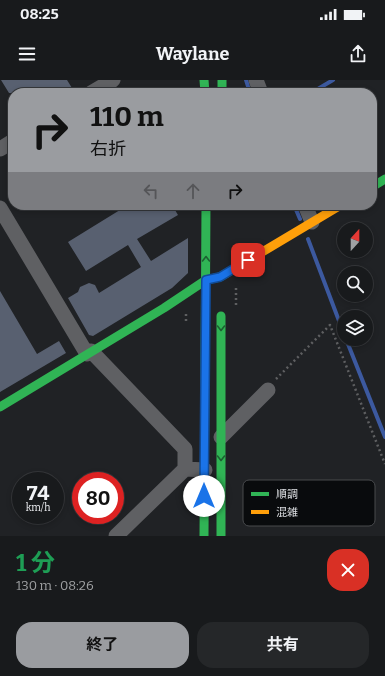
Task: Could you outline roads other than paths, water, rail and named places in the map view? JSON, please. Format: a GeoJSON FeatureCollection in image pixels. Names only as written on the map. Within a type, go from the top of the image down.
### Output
{"type":"FeatureCollection","features":[{"type":"Feature","properties":{"kind":"main road"},"geometry":{"type":"LineString","coordinates":[[204,536],[206,210]]}},
{"type":"Feature","properties":{"kind":"main road"},"geometry":{"type":"LineString","coordinates":[[0,407],[164,308],[206,280],[220,277],[332,210]]}},
{"type":"Feature","properties":{"kind":"main road"},"geometry":{"type":"LineString","coordinates":[[221,309],[221,536]]}},
{"type":"Feature","properties":{"kind":"street"},"geometry":{"type":"LineString","coordinates":[[99,88],[113,80]]}},
{"type":"Feature","properties":{"kind":"street"},"geometry":{"type":"LineString","coordinates":[[307,210],[312,222]]}},
{"type":"Feature","properties":{"kind":"street"},"geometry":{"type":"LineString","coordinates":[[1,212],[89,353],[185,449],[185,469],[116,536]]}},
{"type":"Feature","properties":{"kind":"street"},"geometry":{"type":"LineString","coordinates":[[221,437],[268,390]]}},
{"type":"Feature","properties":{"kind":"street"},"geometry":{"type":"LineString","coordinates":[[185,469],[205,470]]}},
{"type":"Feature","properties":{"kind":"waterway"},"geometry":{"type":"LineString","coordinates":[[246,80],[248,88]]}},
{"type":"Feature","properties":{"kind":"waterway"},"geometry":{"type":"LineString","coordinates":[[319,88],[333,80]]}},
{"type":"Feature","properties":{"kind":"waterway"},"geometry":{"type":"LineString","coordinates":[[296,210],[300,219]]}},
{"type":"Feature","properties":{"kind":"waterway"},"geometry":{"type":"LineString","coordinates":[[308,239],[337,316]]}},
{"type":"Feature","properties":{"kind":"waterway"},"geometry":{"type":"LineString","coordinates":[[349,346],[385,437]]}}]}
